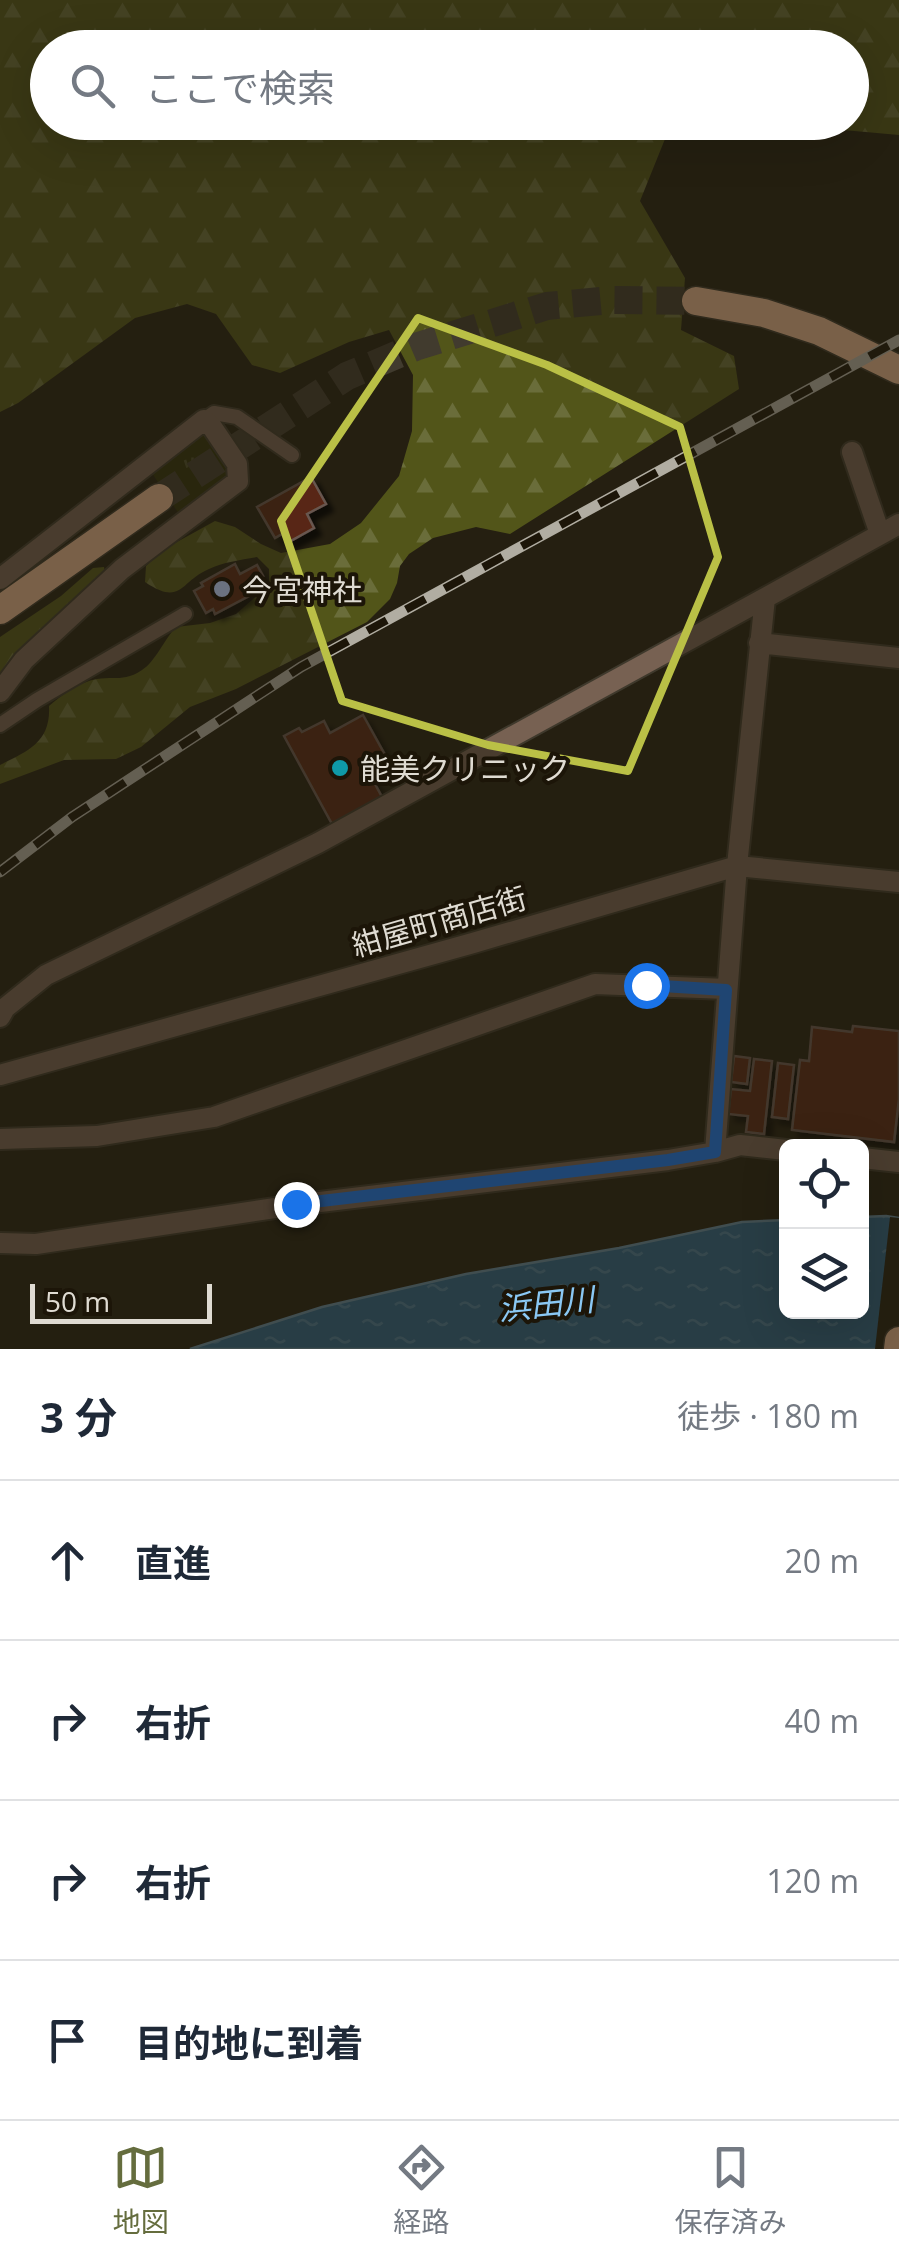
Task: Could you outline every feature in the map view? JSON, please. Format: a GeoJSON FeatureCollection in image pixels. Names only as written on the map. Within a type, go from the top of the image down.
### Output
{"type":"FeatureCollection","features":[{"type":"Feature","properties":{"kind":"highway"},"geometry":{"type":"LineString","coordinates":[[696,300],[764,312],[819,331],[899,370]]}},
{"type":"Feature","properties":{"kind":"highway"},"geometry":{"type":"LineString","coordinates":[[0,610],[158,498]]}},
{"type":"Feature","properties":{"kind":"highway"},"geometry":{"type":"LineString","coordinates":[[898,1349],[899,1340]]}},
{"type":"Feature","properties":{"kind":"street"},"geometry":{"type":"LineString","coordinates":[[0,579],[204,420],[237,464],[238,481],[122,569],[24,660],[0,692]]}},
{"type":"Feature","properties":{"kind":"street"},"geometry":{"type":"LineString","coordinates":[[0,1017],[5,1008],[46,975],[318,843],[889,529],[852,452]]}},
{"type":"Feature","properties":{"kind":"street"},"geometry":{"type":"LineString","coordinates":[[715,1152],[736,866],[765,598]]}},
{"type":"Feature","properties":{"kind":"street"},"geometry":{"type":"LineString","coordinates":[[759,643],[899,658]]}},
{"type":"Feature","properties":{"kind":"street","name":"紺屋町商店街"},"geometry":{"type":"LineString","coordinates":[[0,1075],[736,866],[899,882]]}},
{"type":"Feature","properties":{"kind":"street"},"geometry":{"type":"LineString","coordinates":[[0,1139],[97,1136],[214,1117],[595,984],[726,990]]}},
{"type":"Feature","properties":{"kind":"street"},"geometry":{"type":"LineString","coordinates":[[0,1243],[36,1244],[296,1204],[650,1162],[740,1145],[779,1149]]}},
{"type":"Feature","properties":{"kind":"street"},"geometry":{"type":"LineString","coordinates":[[869,1159],[899,1162]]}},
{"type":"Feature","properties":{"kind":"lane"},"geometry":{"type":"LineString","coordinates":[[204,420],[214,413],[237,417],[292,455]]}},
{"type":"Feature","properties":{"kind":"lane"},"geometry":{"type":"LineString","coordinates":[[0,725],[185,614]]}},
{"type":"Feature","properties":{"kind":"highlighted area"},"geometry":{"type":"Polygon","coordinates":[[[418,318],[547,365],[680,427],[718,557],[628,771],[488,745],[342,701],[281,521],[418,318]]]}},
{"type":"Feature","properties":{"kind":"green space"},"geometry":{"type":"Polygon","coordinates":[[[0,0],[899,0],[899,135],[869,132],[869,30],[30,30],[30,140],[665,140],[640,201],[685,278],[681,330],[734,356],[739,389],[510,534],[476,527],[433,538],[409,554],[400,566],[390,599],[367,622],[236,689],[190,707],[141,747],[116,759],[64,760],[0,784],[0,765],[36,744],[46,728],[49,706],[59,698],[90,681],[136,674],[151,662],[176,627],[210,623],[236,614],[269,585],[269,569],[257,557],[214,567],[174,592],[157,589],[145,582],[146,566],[166,548],[215,521],[235,527],[281,553],[330,544],[361,523],[399,476],[412,431],[413,375],[389,330],[349,342],[280,373],[252,365],[216,314],[187,304],[135,318],[0,412],[0,0]]]}},
{"type":"Feature","properties":{"kind":"green space"},"geometry":{"type":"Polygon","coordinates":[[[198,434],[209,435],[233,469],[231,481],[179,514],[150,470],[198,434]]]}},
{"type":"Feature","properties":{"kind":"green space"},"geometry":{"type":"Polygon","coordinates":[[[104,567],[105,573],[0,682],[0,637],[61,596],[93,568],[104,567]]]}},
{"type":"Feature","properties":{"kind":"water","name":"浜田川"},"geometry":{"type":"Polygon","coordinates":[[[869,1217],[899,1218],[899,1349],[190,1349],[322,1307],[466,1274],[742,1222],[779,1220],[779,1319],[869,1319],[869,1217]]]}},
{"type":"Feature","properties":{"kind":"pier"},"geometry":{"type":"Polygon","coordinates":[[[890,1217],[899,1218],[899,1349],[875,1349],[890,1217]]]}},
{"type":"Feature","properties":{"kind":"building"},"geometry":{"type":"Polygon","coordinates":[[[311,477],[326,504],[307,514],[314,528],[287,543],[282,534],[275,538],[257,507],[311,477]]]}},
{"type":"Feature","properties":{"kind":"building","name":"今宮神社"},"geometry":{"type":"Polygon","coordinates":[[[235,564],[240,574],[257,565],[263,576],[244,586],[249,596],[215,614],[213,609],[206,613],[194,591],[235,564]]]}},
{"type":"Feature","properties":{"kind":"building","name":"能美クリニック"},"geometry":{"type":"Polygon","coordinates":[[[363,715],[389,762],[369,773],[382,797],[332,824],[284,736],[324,721],[330,733],[363,715]]]}},
{"type":"Feature","properties":{"kind":"building"},"geometry":{"type":"Polygon","coordinates":[[[853,1026],[899,1031],[899,1099],[894,1142],[792,1130],[800,1060],[809,1061],[812,1027],[852,1032],[853,1026]]]}},
{"type":"Feature","properties":{"kind":"building"},"geometry":{"type":"Polygon","coordinates":[[[734,1056],[750,1058],[747,1084],[731,1082],[734,1056]]]}},
{"type":"Feature","properties":{"kind":"building"},"geometry":{"type":"Polygon","coordinates":[[[754,1059],[772,1061],[764,1134],[746,1132],[748,1116],[728,1114],[731,1089],[750,1091],[754,1059]]]}},
{"type":"Feature","properties":{"kind":"building"},"geometry":{"type":"Polygon","coordinates":[[[778,1063],[794,1065],[788,1119],[772,1117],[778,1063]]]}},
{"type":"Feature","properties":{"kind":"tunnel"},"geometry":{"type":"LineString","coordinates":[[159,498],[347,376],[415,347],[547,306],[612,300],[696,301]]}},
{"type":"Feature","properties":{"kind":"railway"},"geometry":{"type":"LineString","coordinates":[[0,872],[72,817],[301,667],[899,340]]}},
{"type":"Feature","properties":{"kind":"place","name":"今宮神社"},"geometry":{"type":"Point","coordinates":[222,589]}},
{"type":"Feature","properties":{"kind":"place","name":"能美クリニック"},"geometry":{"type":"Point","coordinates":[340,768]}},
{"type":"Feature","properties":{"kind":"route"},"geometry":{"type":"LineString","coordinates":[[296,1204],[715,1152],[726,990],[646,985]]}}]}
